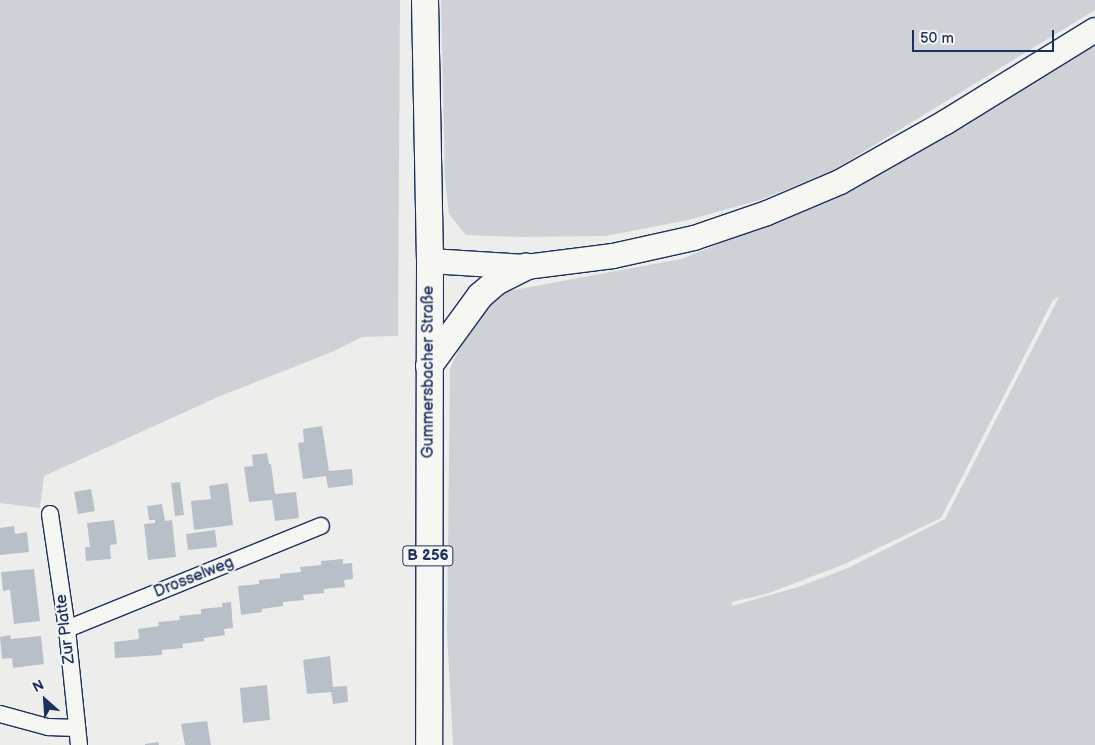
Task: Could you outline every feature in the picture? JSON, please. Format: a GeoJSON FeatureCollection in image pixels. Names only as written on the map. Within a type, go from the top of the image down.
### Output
{"type":"FeatureCollection","features":[{"type":"Feature","properties":{"kind":"main road","name":"Gummersbacher Straße"},"geometry":{"type":"LineString","coordinates":[[425,0],[430,261],[429,745]]}},
{"type":"Feature","properties":{"kind":"main road"},"geometry":{"type":"LineString","coordinates":[[430,261],[526,267],[631,252],[694,238],[767,213],[840,182],[946,122],[1095,30]]}},
{"type":"Feature","properties":{"kind":"main road"},"geometry":{"type":"LineString","coordinates":[[429,366],[480,296],[496,282],[526,267]]}},
{"type":"Feature","properties":{"kind":"street","name":"Zur Platte"},"geometry":{"type":"LineString","coordinates":[[50,514],[67,629],[79,745]]}},
{"type":"Feature","properties":{"kind":"street","name":"Drosselweg"},"geometry":{"type":"LineString","coordinates":[[67,629],[322,526]]}},
{"type":"Feature","properties":{"kind":"street"},"geometry":{"type":"LineString","coordinates":[[0,714],[48,727],[76,728]]}},
{"type":"Feature","properties":{"kind":"shaded area"},"geometry":{"type":"Polygon","coordinates":[[[0,0],[400,0],[398,336],[362,337],[332,352],[218,397],[44,476],[40,508],[0,503],[0,0]]]}},
{"type":"Feature","properties":{"kind":"shaded area"},"geometry":{"type":"Polygon","coordinates":[[[441,0],[1095,0],[1095,10],[832,171],[760,200],[688,220],[606,236],[520,237],[466,235],[449,214],[445,180],[441,0]]]}},
{"type":"Feature","properties":{"kind":"shaded area"},"geometry":{"type":"Polygon","coordinates":[[[1095,43],[1095,745],[453,745],[447,632],[450,368],[486,295],[681,259],[845,194],[1095,43]],[[1059,297],[1053,300],[941,518],[845,564],[766,594],[732,602],[732,606],[798,587],[848,568],[945,519],[1059,297]]]}},
{"type":"Feature","properties":{"kind":"building"},"geometry":{"type":"Polygon","coordinates":[[[322,426],[329,471],[352,469],[353,485],[328,488],[326,476],[303,479],[298,443],[304,442],[303,429],[322,426]]]}},
{"type":"Feature","properties":{"kind":"building"},"geometry":{"type":"Polygon","coordinates":[[[267,453],[269,464],[271,464],[275,494],[296,492],[299,518],[275,521],[272,500],[249,502],[244,467],[253,466],[252,455],[267,453]]]}},
{"type":"Feature","properties":{"kind":"building"},"geometry":{"type":"Polygon","coordinates":[[[180,482],[184,515],[175,516],[171,483],[180,482]]]}},
{"type":"Feature","properties":{"kind":"building"},"geometry":{"type":"Polygon","coordinates":[[[228,483],[233,525],[194,530],[191,501],[211,499],[209,486],[228,483]]]}},
{"type":"Feature","properties":{"kind":"building"},"geometry":{"type":"Polygon","coordinates":[[[91,489],[95,511],[78,514],[74,492],[91,489]]]}},
{"type":"Feature","properties":{"kind":"building"},"geometry":{"type":"Polygon","coordinates":[[[162,504],[165,521],[172,520],[176,557],[148,560],[144,524],[155,523],[155,520],[149,520],[147,506],[162,504]]]}},
{"type":"Feature","properties":{"kind":"building"},"geometry":{"type":"Polygon","coordinates":[[[114,520],[117,544],[110,545],[111,559],[86,561],[85,547],[90,547],[87,523],[114,520]]]}},
{"type":"Feature","properties":{"kind":"building"},"geometry":{"type":"Polygon","coordinates":[[[14,526],[15,534],[27,532],[29,552],[0,555],[0,528],[14,526]]]}},
{"type":"Feature","properties":{"kind":"building"},"geometry":{"type":"Polygon","coordinates":[[[215,530],[217,547],[188,550],[186,534],[215,530]]]}},
{"type":"Feature","properties":{"kind":"building"},"geometry":{"type":"Polygon","coordinates":[[[343,559],[343,564],[352,563],[353,579],[344,580],[345,587],[324,589],[324,593],[303,595],[304,600],[283,602],[283,606],[241,615],[238,586],[259,584],[259,580],[280,578],[280,574],[301,572],[300,567],[321,565],[321,561],[343,559]]]}},
{"type":"Feature","properties":{"kind":"building"},"geometry":{"type":"Polygon","coordinates":[[[34,569],[40,621],[14,624],[10,590],[3,591],[1,572],[34,569]]]}},
{"type":"Feature","properties":{"kind":"building"},"geometry":{"type":"Polygon","coordinates":[[[231,602],[233,628],[224,629],[225,635],[204,638],[204,641],[182,644],[183,648],[162,650],[162,655],[115,658],[114,642],[139,639],[138,629],[159,626],[158,622],[180,620],[179,616],[201,614],[201,609],[222,607],[222,603],[231,602]]]}},
{"type":"Feature","properties":{"kind":"building"},"geometry":{"type":"Polygon","coordinates":[[[10,635],[11,639],[41,636],[44,664],[13,668],[12,658],[2,659],[0,637],[10,635]]]}},
{"type":"Feature","properties":{"kind":"building"},"geometry":{"type":"Polygon","coordinates":[[[330,656],[333,687],[347,686],[348,702],[333,704],[331,692],[307,694],[303,660],[330,656]]]}},
{"type":"Feature","properties":{"kind":"building"},"geometry":{"type":"Polygon","coordinates":[[[267,685],[270,720],[243,723],[240,688],[267,685]]]}},
{"type":"Feature","properties":{"kind":"building"},"geometry":{"type":"Polygon","coordinates":[[[207,721],[211,745],[185,745],[181,724],[207,721]]]}},
{"type":"Feature","properties":{"kind":"building"},"geometry":{"type":"Polygon","coordinates":[[[158,742],[159,745],[145,745],[145,744],[158,742]]]}}]}
